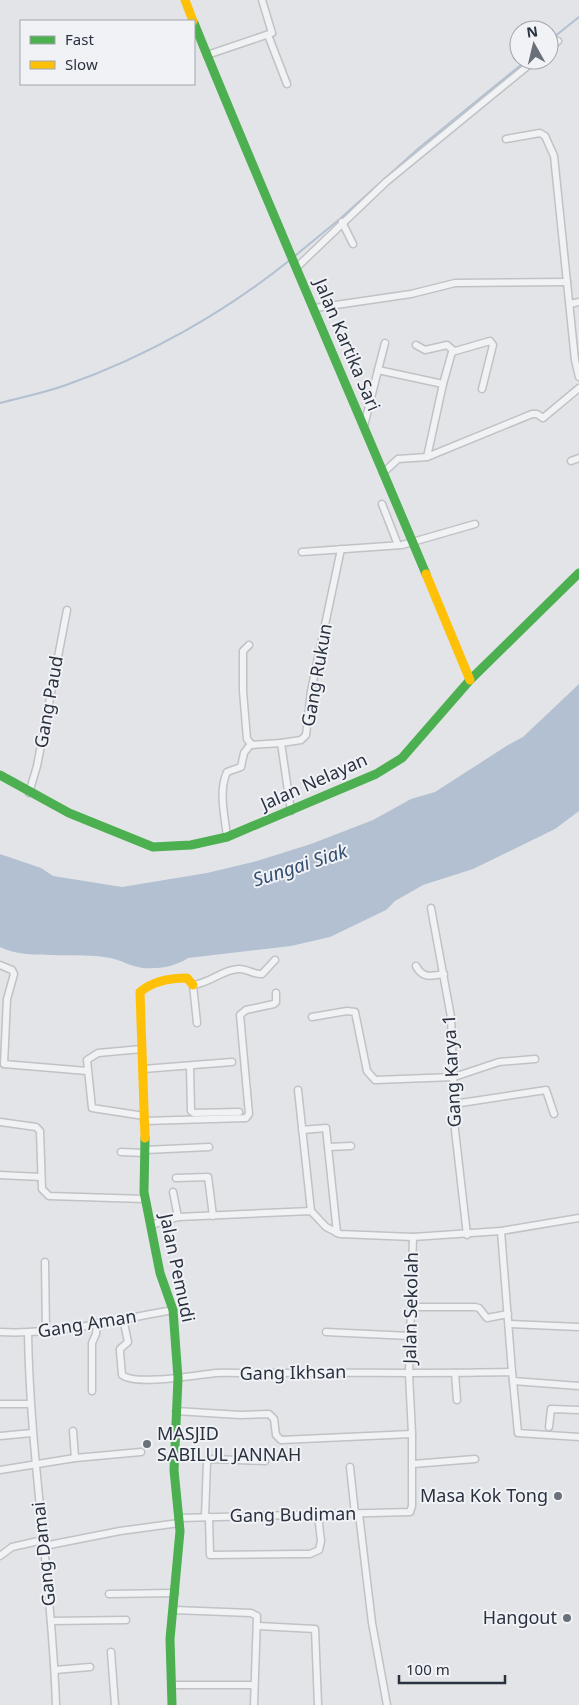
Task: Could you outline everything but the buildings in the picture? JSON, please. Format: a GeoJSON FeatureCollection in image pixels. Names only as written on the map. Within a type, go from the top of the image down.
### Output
{"type":"FeatureCollection","features":[{"type":"Feature","properties":{"kind":"street","name":"Jalan Kartika Sari"},"geometry":{"type":"LineString","coordinates":[[185,0],[193,20]]}},
{"type":"Feature","properties":{"kind":"street"},"geometry":{"type":"LineString","coordinates":[[207,55],[268,35],[272,31],[262,0]]}},
{"type":"Feature","properties":{"kind":"street","name":"Jalan Kartika Sari"},"geometry":{"type":"LineString","coordinates":[[195,25],[364,426],[383,473],[405,544],[470,680]]}},
{"type":"Feature","properties":{"kind":"street"},"geometry":{"type":"LineString","coordinates":[[268,35],[287,84]]}},
{"type":"Feature","properties":{"kind":"street"},"geometry":{"type":"LineString","coordinates":[[297,267],[386,182],[523,70]]}},
{"type":"Feature","properties":{"kind":"street"},"geometry":{"type":"LineString","coordinates":[[506,138],[540,133],[545,136],[552,150],[556,172],[575,360],[579,377]]}},
{"type":"Feature","properties":{"kind":"street"},"geometry":{"type":"LineString","coordinates":[[342,222],[353,244]]}},
{"type":"Feature","properties":{"kind":"street"},"geometry":{"type":"LineString","coordinates":[[315,308],[411,294],[455,283],[567,282]]}},
{"type":"Feature","properties":{"kind":"street"},"geometry":{"type":"LineString","coordinates":[[570,304],[579,302]]}},
{"type":"Feature","properties":{"kind":"street"},"geometry":{"type":"LineString","coordinates":[[454,351],[486,341],[492,342],[482,389]]}},
{"type":"Feature","properties":{"kind":"street"},"geometry":{"type":"LineString","coordinates":[[364,426],[385,343]]}},
{"type":"Feature","properties":{"kind":"street"},"geometry":{"type":"LineString","coordinates":[[416,345],[425,350],[447,345],[454,351]]}},
{"type":"Feature","properties":{"kind":"street"},"geometry":{"type":"LineString","coordinates":[[427,457],[443,384],[454,351]]}},
{"type":"Feature","properties":{"kind":"street"},"geometry":{"type":"LineString","coordinates":[[378,370],[443,384]]}},
{"type":"Feature","properties":{"kind":"street"},"geometry":{"type":"LineString","coordinates":[[383,473],[398,459],[427,457],[532,414],[537,414],[543,418],[579,388]]}},
{"type":"Feature","properties":{"kind":"street"},"geometry":{"type":"LineString","coordinates":[[571,461],[579,458]]}},
{"type":"Feature","properties":{"kind":"street"},"geometry":{"type":"LineString","coordinates":[[382,504],[405,544]]}},
{"type":"Feature","properties":{"kind":"street"},"geometry":{"type":"LineString","coordinates":[[302,552],[405,544],[475,524]]}},
{"type":"Feature","properties":{"kind":"street","name":"Gang Rukun"},"geometry":{"type":"LineString","coordinates":[[291,811],[280,743],[301,740],[306,735],[313,683],[341,549]]}},
{"type":"Feature","properties":{"kind":"street","name":"Jalan Nelayan"},"geometry":{"type":"LineString","coordinates":[[0,775],[29,793],[119,836],[153,847],[192,845],[228,837],[376,774],[402,758],[470,680],[579,573]]}},
{"type":"Feature","properties":{"kind":"street","name":"Gang Paud"},"geometry":{"type":"LineString","coordinates":[[29,793],[37,766],[66,610]]}},
{"type":"Feature","properties":{"kind":"street"},"geometry":{"type":"LineString","coordinates":[[249,644],[243,651],[243,691],[247,739],[250,745]]}},
{"type":"Feature","properties":{"kind":"street"},"geometry":{"type":"LineString","coordinates":[[228,837],[222,800],[223,780],[226,772],[241,767],[244,753],[250,745],[280,743]]}},
{"type":"Feature","properties":{"kind":"street","name":"Gang Karya 1"},"geometry":{"type":"LineString","coordinates":[[431,908],[451,1017],[454,1104],[467,1235]]}},
{"type":"Feature","properties":{"kind":"street"},"geometry":{"type":"LineString","coordinates":[[197,1023],[193,985],[205,984],[214,977],[237,969],[262,974],[275,960]]}},
{"type":"Feature","properties":{"kind":"street"},"geometry":{"type":"LineString","coordinates":[[0,965],[12,970],[14,974],[4,998],[4,1064],[87,1071]]}},
{"type":"Feature","properties":{"kind":"street"},"geometry":{"type":"LineString","coordinates":[[416,966],[420,974],[424,976],[444,974]]}},
{"type":"Feature","properties":{"kind":"street","name":"Jalan Pemudi"},"geometry":{"type":"LineString","coordinates":[[172,1705],[170,1639],[174,1610],[179,1520],[174,1470],[178,1378],[173,1310],[160,1272],[145,1199],[140,992],[150,984],[181,978],[187,978],[193,985]]}},
{"type":"Feature","properties":{"kind":"street"},"geometry":{"type":"LineString","coordinates":[[142,1049],[93,1054],[87,1060],[92,1108],[144,1118],[246,1118],[249,1114],[240,1015],[246,1010],[274,1004],[276,1002],[276,993]]}},
{"type":"Feature","properties":{"kind":"street"},"geometry":{"type":"LineString","coordinates":[[312,1017],[346,1011],[355,1012],[367,1071],[372,1078],[454,1077],[499,1062],[535,1059]]}},
{"type":"Feature","properties":{"kind":"street"},"geometry":{"type":"LineString","coordinates":[[143,1069],[190,1067],[232,1062]]}},
{"type":"Feature","properties":{"kind":"street"},"geometry":{"type":"LineString","coordinates":[[190,1067],[191,1111],[194,1113],[239,1112]]}},
{"type":"Feature","properties":{"kind":"street"},"geometry":{"type":"LineString","coordinates":[[298,1090],[311,1211],[326,1228],[337,1233],[413,1237]]}},
{"type":"Feature","properties":{"kind":"street"},"geometry":{"type":"LineString","coordinates":[[454,1104],[546,1090],[554,1114]]}},
{"type":"Feature","properties":{"kind":"street"},"geometry":{"type":"LineString","coordinates":[[0,1122],[36,1127],[40,1131],[42,1189],[49,1196],[145,1199]]}},
{"type":"Feature","properties":{"kind":"street"},"geometry":{"type":"LineString","coordinates":[[302,1130],[326,1128],[337,1233]]}},
{"type":"Feature","properties":{"kind":"street"},"geometry":{"type":"LineString","coordinates":[[328,1147],[351,1146]]}},
{"type":"Feature","properties":{"kind":"street"},"geometry":{"type":"LineString","coordinates":[[122,1152],[210,1147]]}},
{"type":"Feature","properties":{"kind":"street"},"geometry":{"type":"LineString","coordinates":[[0,1175],[42,1177]]}},
{"type":"Feature","properties":{"kind":"street"},"geometry":{"type":"LineString","coordinates":[[176,1178],[208,1177],[213,1216]]}},
{"type":"Feature","properties":{"kind":"street"},"geometry":{"type":"LineString","coordinates":[[173,1192],[178,1216]]}},
{"type":"Feature","properties":{"kind":"street"},"geometry":{"type":"LineString","coordinates":[[151,1224],[178,1216],[311,1211]]}},
{"type":"Feature","properties":{"kind":"street","name":"Jalan Sekolah"},"geometry":{"type":"LineString","coordinates":[[406,1513],[410,1512],[412,1506],[413,1464],[409,1374],[413,1237],[467,1235],[579,1218]]}},
{"type":"Feature","properties":{"kind":"street"},"geometry":{"type":"LineString","coordinates":[[501,1231],[518,1432],[579,1437]]}},
{"type":"Feature","properties":{"kind":"street"},"geometry":{"type":"LineString","coordinates":[[45,1262],[46,1331]]}},
{"type":"Feature","properties":{"kind":"street"},"geometry":{"type":"LineString","coordinates":[[411,1307],[475,1307],[479,1308],[487,1318],[508,1314]]}},
{"type":"Feature","properties":{"kind":"street","name":"Gang Aman"},"geometry":{"type":"LineString","coordinates":[[0,1332],[28,1333],[46,1331],[173,1310]]}},
{"type":"Feature","properties":{"kind":"street","name":"Gang Ikhsan"},"geometry":{"type":"LineString","coordinates":[[123,1318],[128,1342],[120,1349],[122,1374],[130,1379],[178,1378],[216,1373],[315,1371],[409,1374],[512,1372]]}},
{"type":"Feature","properties":{"kind":"street"},"geometry":{"type":"LineString","coordinates":[[92,1391],[92,1343],[96,1334],[97,1323]]}},
{"type":"Feature","properties":{"kind":"street"},"geometry":{"type":"LineString","coordinates":[[510,1324],[579,1327]]}},
{"type":"Feature","properties":{"kind":"street"},"geometry":{"type":"LineString","coordinates":[[326,1332],[410,1336]]}},
{"type":"Feature","properties":{"kind":"street","name":"Gang Damai"},"geometry":{"type":"LineString","coordinates":[[28,1333],[29,1404],[51,1621],[56,1705]]}},
{"type":"Feature","properties":{"kind":"street"},"geometry":{"type":"LineString","coordinates":[[455,1374],[456,1400]]}},
{"type":"Feature","properties":{"kind":"street"},"geometry":{"type":"LineString","coordinates":[[513,1381],[579,1386]]}},
{"type":"Feature","properties":{"kind":"street"},"geometry":{"type":"LineString","coordinates":[[0,1404],[29,1404]]}},
{"type":"Feature","properties":{"kind":"street"},"geometry":{"type":"LineString","coordinates":[[548,1427],[551,1409],[579,1410]]}},
{"type":"Feature","properties":{"kind":"street"},"geometry":{"type":"LineString","coordinates":[[176,1411],[240,1415],[269,1414],[274,1419],[276,1435],[281,1440],[412,1434]]}},
{"type":"Feature","properties":{"kind":"street"},"geometry":{"type":"LineString","coordinates":[[73,1431],[75,1458]]}},
{"type":"Feature","properties":{"kind":"street"},"geometry":{"type":"LineString","coordinates":[[0,1436],[32,1434]]}},
{"type":"Feature","properties":{"kind":"street"},"geometry":{"type":"LineString","coordinates":[[0,1470],[75,1458],[141,1452]]}},
{"type":"Feature","properties":{"kind":"street"},"geometry":{"type":"LineString","coordinates":[[265,1461],[213,1458],[207,1461],[207,1517],[210,1555],[310,1554],[319,1550],[321,1541],[318,1514]]}},
{"type":"Feature","properties":{"kind":"street"},"geometry":{"type":"LineString","coordinates":[[413,1464],[475,1459]]}},
{"type":"Feature","properties":{"kind":"street"},"geometry":{"type":"LineString","coordinates":[[350,1467],[372,1623],[387,1705]]}},
{"type":"Feature","properties":{"kind":"street","name":"Gang Budiman"},"geometry":{"type":"LineString","coordinates":[[0,1556],[12,1547],[207,1517],[406,1513]]}},
{"type":"Feature","properties":{"kind":"street"},"geometry":{"type":"LineString","coordinates":[[109,1594],[175,1594]]}},
{"type":"Feature","properties":{"kind":"street"},"geometry":{"type":"LineString","coordinates":[[174,1610],[251,1613],[257,1616],[254,1705]]}},
{"type":"Feature","properties":{"kind":"street"},"geometry":{"type":"LineString","coordinates":[[51,1621],[126,1620]]}},
{"type":"Feature","properties":{"kind":"street"},"geometry":{"type":"LineString","coordinates":[[258,1626],[315,1629],[318,1705]]}},
{"type":"Feature","properties":{"kind":"street"},"geometry":{"type":"LineString","coordinates":[[111,1652],[115,1705]]}},
{"type":"Feature","properties":{"kind":"street"},"geometry":{"type":"LineString","coordinates":[[55,1670],[90,1667]]}},
{"type":"Feature","properties":{"kind":"street"},"geometry":{"type":"LineString","coordinates":[[172,1685],[254,1685]]}},
{"type":"Feature","properties":{"kind":"water","name":"Sungai Siak"},"geometry":{"type":"Polygon","coordinates":[[[579,684],[579,811],[555,829],[473,869],[423,885],[395,901],[386,910],[330,937],[291,946],[188,958],[167,967],[155,968],[143,968],[97,956],[24,954],[0,947],[0,854],[41,868],[53,876],[122,887],[207,873],[257,861],[311,844],[373,820],[411,799],[435,792],[523,737],[579,684]]]}},
{"type":"Feature","properties":{"kind":"waterway"},"geometry":{"type":"LineString","coordinates":[[559,33],[579,17]]}},
{"type":"Feature","properties":{"kind":"waterway"},"geometry":{"type":"LineString","coordinates":[[296,255],[341,218],[419,148],[515,70]]}},
{"type":"Feature","properties":{"kind":"waterway"},"geometry":{"type":"LineString","coordinates":[[0,403],[66,385],[96,374],[155,347],[238,298],[290,260]]}},
{"type":"Feature","properties":{"kind":"traffic: fast"},"geometry":{"type":"LineString","coordinates":[[195,25],[426,574]]}},
{"type":"Feature","properties":{"kind":"traffic: fast"},"geometry":{"type":"LineString","coordinates":[[0,775],[69,813],[153,847],[191,845],[227,837],[376,774],[402,758],[470,680],[579,573]]}},
{"type":"Feature","properties":{"kind":"traffic: fast"},"geometry":{"type":"LineString","coordinates":[[145,1138],[144,1192],[160,1273],[173,1310],[178,1378],[174,1470],[180,1531],[170,1639],[172,1705]]}},
{"type":"Feature","properties":{"kind":"traffic: slow"},"geometry":{"type":"LineString","coordinates":[[185,0],[193,20]]}},
{"type":"Feature","properties":{"kind":"traffic: slow"},"geometry":{"type":"LineString","coordinates":[[426,574],[470,680]]}},
{"type":"Feature","properties":{"kind":"traffic: slow"},"geometry":{"type":"LineString","coordinates":[[145,1138],[140,992],[156,983],[174,979],[187,978],[193,985]]}},
{"type":"Feature","properties":{"kind":"place","name":"MASJID SABILUL JANNAH"},"geometry":{"type":"Point","coordinates":[147,1444]}},
{"type":"Feature","properties":{"kind":"place","name":"Masa Kok Tong"},"geometry":{"type":"Point","coordinates":[558,1496]}},
{"type":"Feature","properties":{"kind":"place","name":"Hangout"},"geometry":{"type":"Point","coordinates":[567,1618]}}]}
